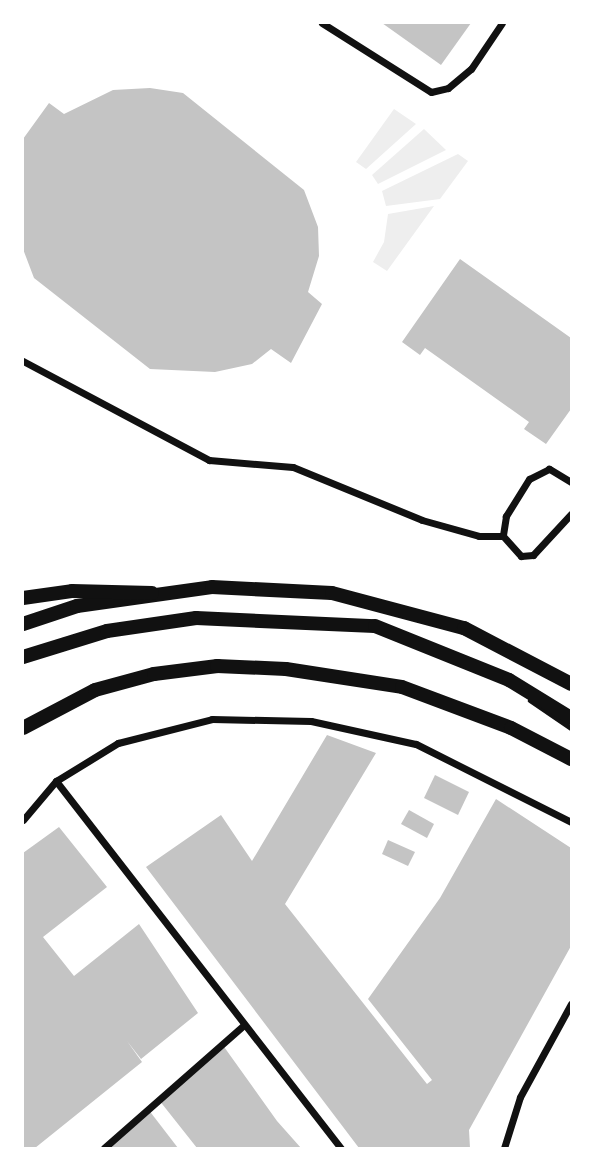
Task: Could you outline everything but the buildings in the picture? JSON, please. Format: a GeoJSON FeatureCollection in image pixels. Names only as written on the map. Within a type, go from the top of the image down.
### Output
{"type":"FeatureCollection","features":[{"type":"Feature","properties":{"kind":"main road"},"geometry":{"type":"LineString","coordinates":[[23,598],[72,591],[152,593],[265,587],[358,598],[464,628],[571,684]]}},
{"type":"Feature","properties":{"kind":"main road"},"geometry":{"type":"LineString","coordinates":[[23,624],[152,593]]}},
{"type":"Feature","properties":{"kind":"main road"},"geometry":{"type":"LineString","coordinates":[[23,657],[107,631],[243,616],[375,626],[509,680],[571,718]]}},
{"type":"Feature","properties":{"kind":"main road"},"geometry":{"type":"LineString","coordinates":[[23,728],[95,690],[153,674],[217,666],[286,669],[402,687],[511,728],[571,759]]}},
{"type":"Feature","properties":{"kind":"street"},"geometry":{"type":"LineString","coordinates":[[322,23],[431,92],[448,88],[471,69],[502,23]]}},
{"type":"Feature","properties":{"kind":"street"},"geometry":{"type":"LineString","coordinates":[[23,361],[209,460],[246,468],[293,467],[422,520],[478,537],[503,536]]}},
{"type":"Feature","properties":{"kind":"street"},"geometry":{"type":"LineString","coordinates":[[503,536],[506,516],[529,479],[549,470],[571,482]]}},
{"type":"Feature","properties":{"kind":"street"},"geometry":{"type":"LineString","coordinates":[[503,536],[521,556],[533,555],[571,514]]}},
{"type":"Feature","properties":{"kind":"street"},"geometry":{"type":"LineString","coordinates":[[23,820],[56,781],[118,743],[212,719],[311,721],[416,744],[571,822]]}},
{"type":"Feature","properties":{"kind":"street"},"geometry":{"type":"LineString","coordinates":[[56,781],[341,1148]]}},
{"type":"Feature","properties":{"kind":"street"},"geometry":{"type":"LineString","coordinates":[[504,1148],[520,1097],[571,1003]]}},
{"type":"Feature","properties":{"kind":"street"},"geometry":{"type":"LineString","coordinates":[[104,1148],[244,1025]]}},
{"type":"Feature","properties":{"kind":"lane"},"geometry":{"type":"LineString","coordinates":[[509,680],[571,728]]}},
{"type":"Feature","properties":{"kind":"shaded area"},"geometry":{"type":"Polygon","coordinates":[[[394,109],[416,124],[366,169],[356,162],[394,109]]]}},
{"type":"Feature","properties":{"kind":"shaded area"},"geometry":{"type":"Polygon","coordinates":[[[424,129],[446,150],[378,184],[372,175],[424,129]]]}},
{"type":"Feature","properties":{"kind":"shaded area"},"geometry":{"type":"Polygon","coordinates":[[[458,154],[468,161],[440,199],[386,206],[382,191],[458,154]]]}},
{"type":"Feature","properties":{"kind":"shaded area"},"geometry":{"type":"Polygon","coordinates":[[[434,206],[387,271],[373,262],[384,242],[388,214],[434,206]]]}}]}
